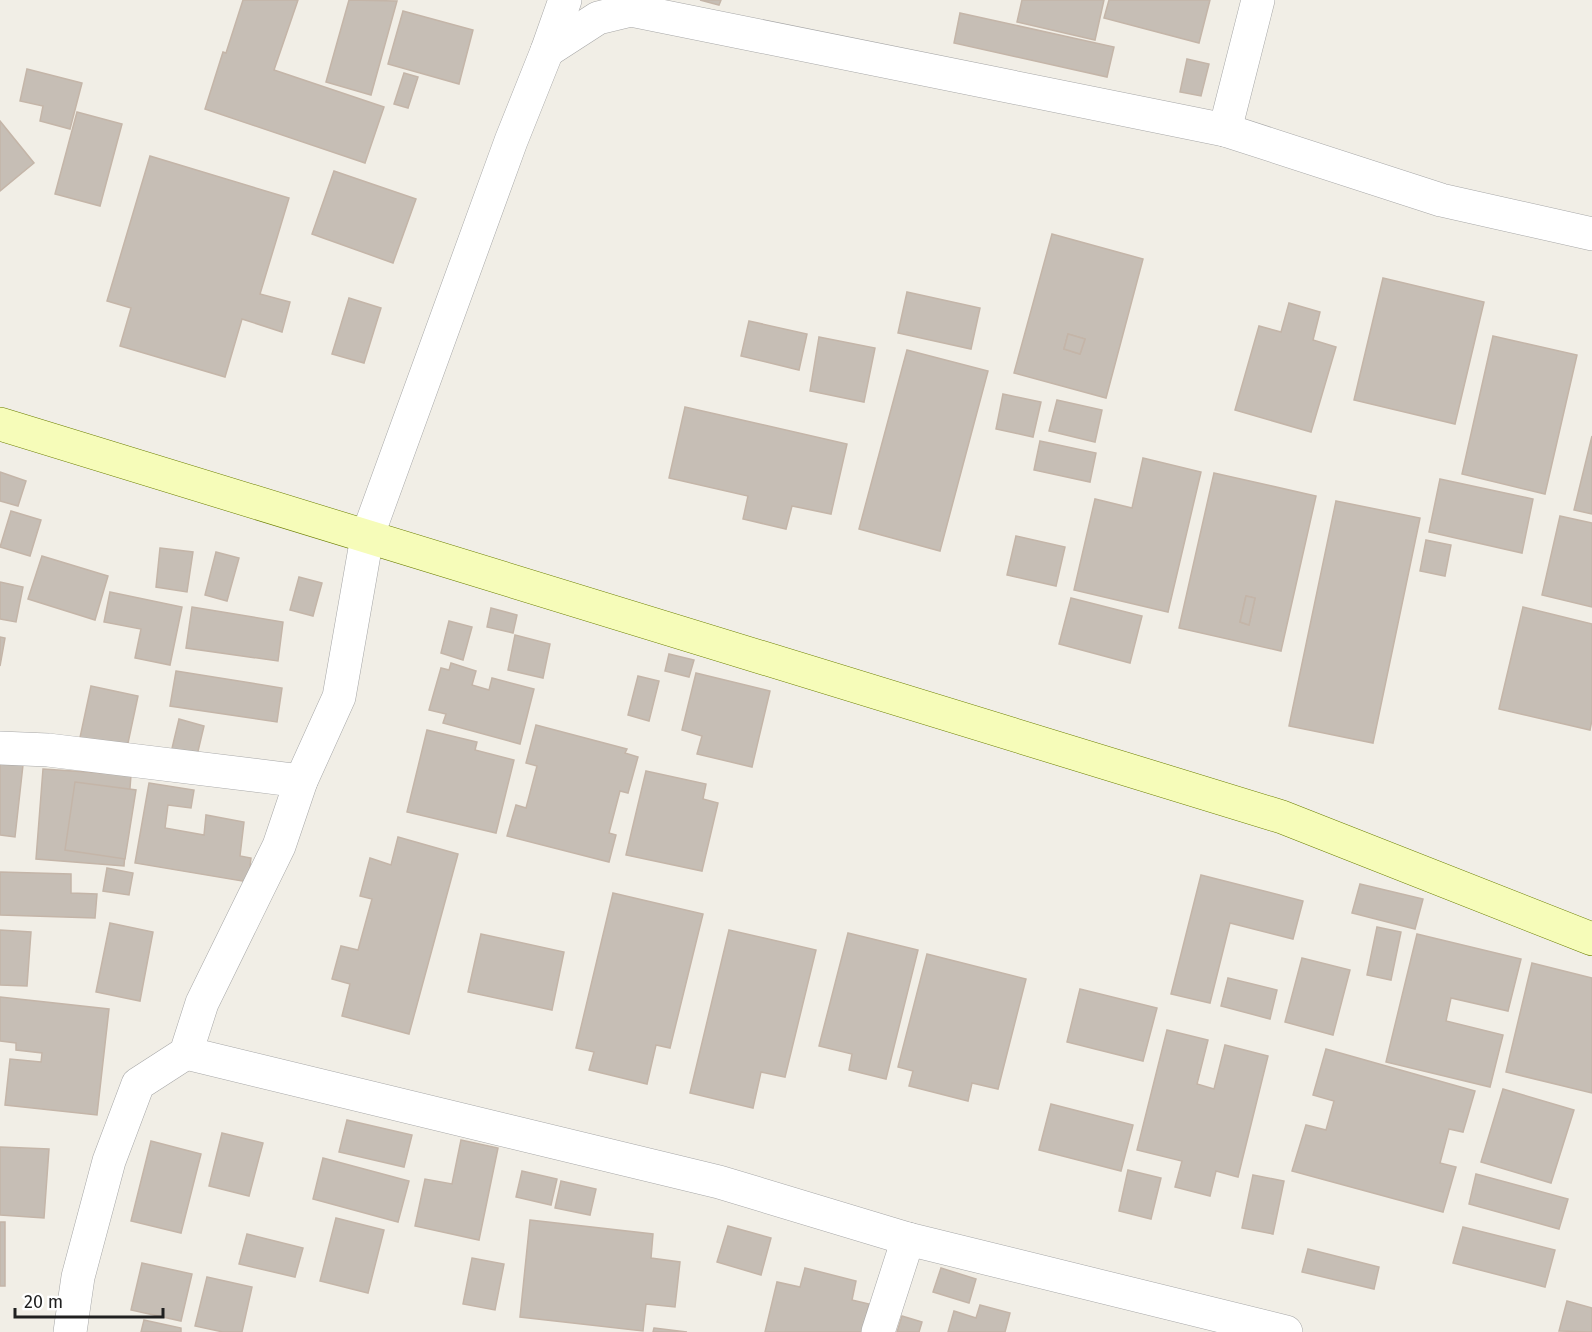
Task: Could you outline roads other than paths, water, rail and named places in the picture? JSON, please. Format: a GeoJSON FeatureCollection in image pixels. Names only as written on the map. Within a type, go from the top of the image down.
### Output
{"type":"FeatureCollection","features":[{"type":"Feature","properties":{"kind":"street"},"geometry":{"type":"LineString","coordinates":[[70,1332],[78,1277],[109,1161],[138,1084],[186,1053],[202,1003],[279,846],[301,781],[339,697],[368,537],[511,141],[565,0]]}},
{"type":"Feature","properties":{"kind":"street"},"geometry":{"type":"LineString","coordinates":[[1225,130],[1258,0]]}},
{"type":"Feature","properties":{"kind":"street"},"geometry":{"type":"LineString","coordinates":[[547,51],[598,18],[631,10],[1225,130],[1441,200],[1592,234]]}},
{"type":"Feature","properties":{"kind":"street"},"geometry":{"type":"LineString","coordinates":[[0,424],[1282,817],[1592,939]]}},
{"type":"Feature","properties":{"kind":"street"},"geometry":{"type":"LineString","coordinates":[[0,748],[48,750],[301,781]]}},
{"type":"Feature","properties":{"kind":"street"},"geometry":{"type":"LineString","coordinates":[[186,1053],[719,1182],[909,1239],[1268,1330]]}},
{"type":"Feature","properties":{"kind":"street"},"geometry":{"type":"LineString","coordinates":[[878,1332],[909,1239]]}}]}
